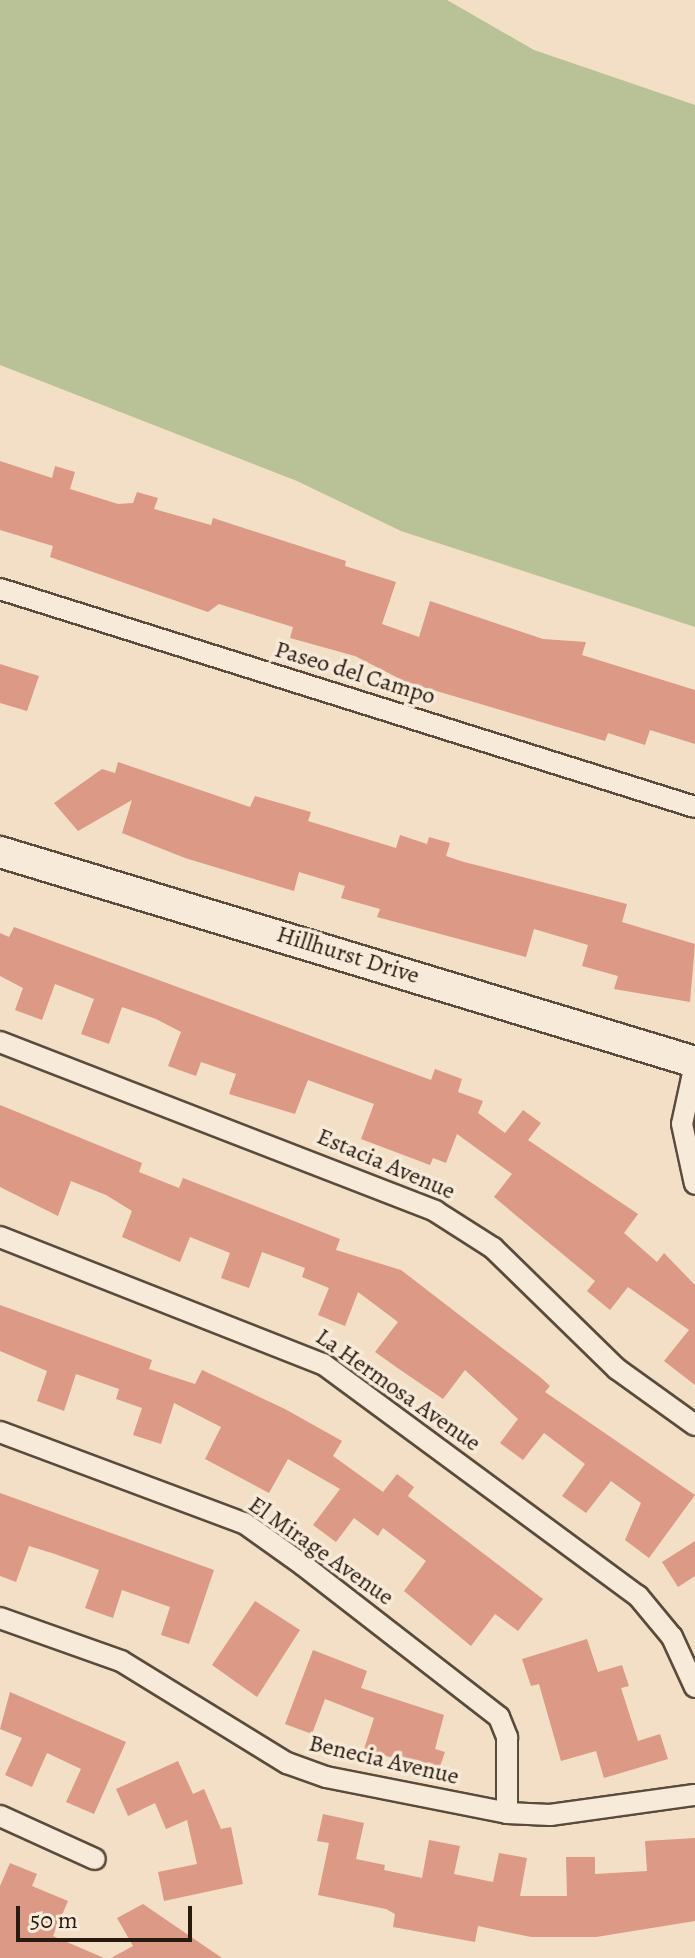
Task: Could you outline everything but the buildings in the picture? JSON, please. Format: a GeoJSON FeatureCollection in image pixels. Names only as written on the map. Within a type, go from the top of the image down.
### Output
{"type":"FeatureCollection","features":[{"type":"Feature","properties":{"kind":"street","name":"Paseo del Campo"},"geometry":{"type":"LineString","coordinates":[[0,589],[695,807]]}},
{"type":"Feature","properties":{"kind":"street","name":"Hillhurst Drive"},"geometry":{"type":"LineString","coordinates":[[0,852],[695,1063]]}},
{"type":"Feature","properties":{"kind":"street","name":"Estacia Avenue"},"geometry":{"type":"LineString","coordinates":[[0,1042],[435,1211],[512,1264],[617,1369],[695,1425]]}},
{"type":"Feature","properties":{"kind":"street"},"geometry":{"type":"LineString","coordinates":[[695,1063],[682,1124],[695,1184]]}},
{"type":"Feature","properties":{"kind":"street","name":"La Hermosa Avenue"},"geometry":{"type":"LineString","coordinates":[[0,1237],[323,1364],[638,1596],[672,1637],[695,1687]]}},
{"type":"Feature","properties":{"kind":"street","name":"El Mirage Avenue"},"geometry":{"type":"LineString","coordinates":[[0,1432],[244,1523],[315,1574],[499,1717],[507,1737],[507,1813]]}},
{"type":"Feature","properties":{"kind":"street","name":"Benecia Avenue"},"geometry":{"type":"LineString","coordinates":[[0,1618],[164,1683],[287,1763],[507,1813],[550,1815],[695,1795]]}},
{"type":"Feature","properties":{"kind":"street"},"geometry":{"type":"LineString","coordinates":[[0,1816],[95,1859]]}},
{"type":"Feature","properties":{"kind":"green space"},"geometry":{"type":"Polygon","coordinates":[[[0,0],[447,0],[534,50],[695,105],[695,627],[401,531],[297,481],[0,365],[0,0]]]}}]}
